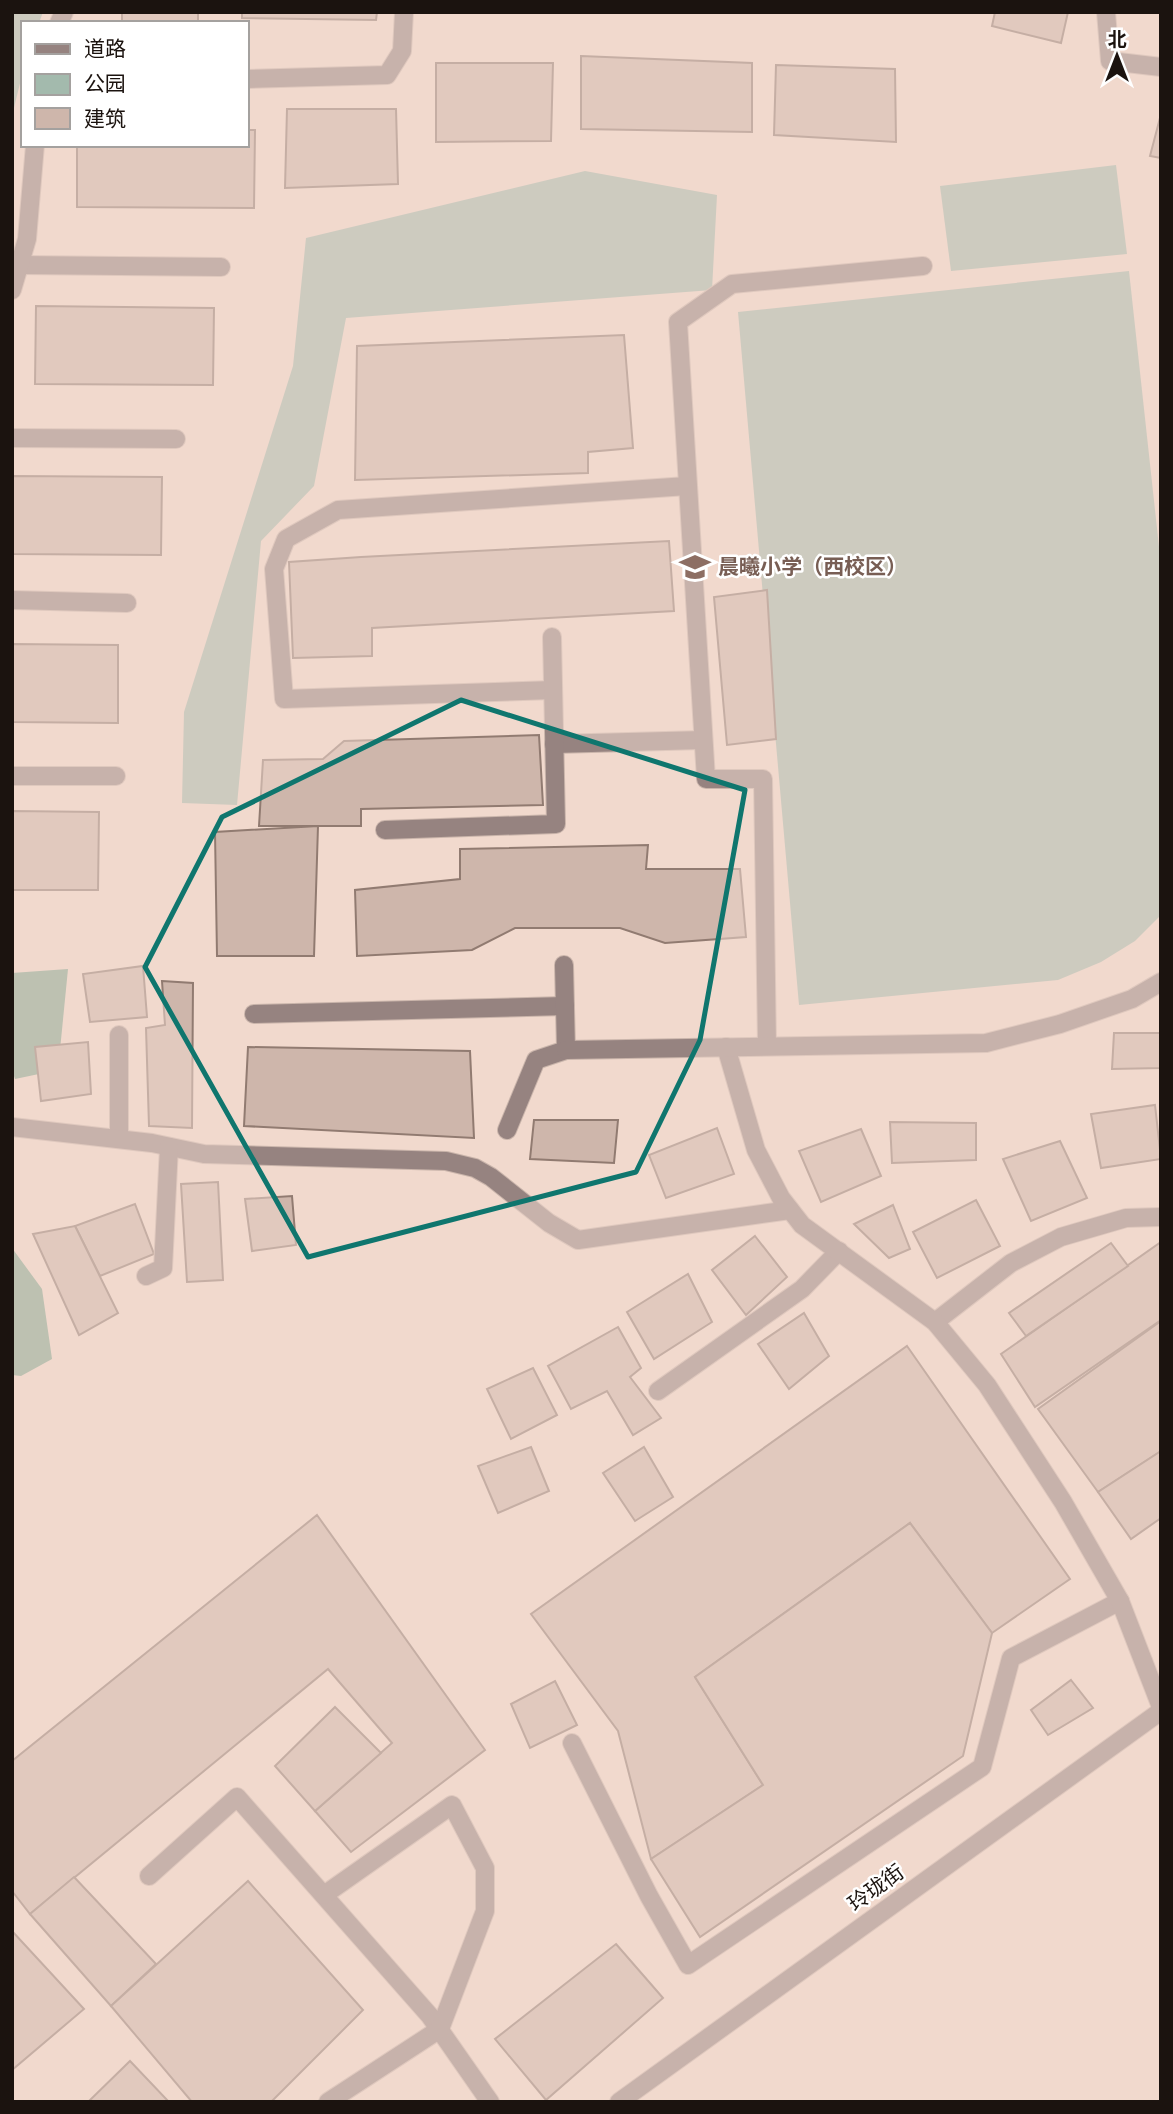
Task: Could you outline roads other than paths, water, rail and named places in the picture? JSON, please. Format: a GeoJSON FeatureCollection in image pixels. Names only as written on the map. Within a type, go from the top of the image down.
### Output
{"type":"FeatureCollection","features":[{"type":"Feature","properties":{"kind":"street"},"geometry":{"type":"LineString","coordinates":[[248,79],[387,75],[402,51],[404,12]]}},
{"type":"Feature","properties":{"kind":"street"},"geometry":{"type":"LineString","coordinates":[[1106,12],[1110,61],[1161,67]]}},
{"type":"Feature","properties":{"kind":"street"},"geometry":{"type":"LineString","coordinates":[[12,290],[27,239],[35,147]]}},
{"type":"Feature","properties":{"kind":"street"},"geometry":{"type":"LineString","coordinates":[[20,265],[222,267]]}},
{"type":"Feature","properties":{"kind":"street"},"geometry":{"type":"LineString","coordinates":[[767,1046],[763,779],[706,779],[678,322],[732,284],[923,266]]}},
{"type":"Feature","properties":{"kind":"street"},"geometry":{"type":"LineString","coordinates":[[12,439],[176,439]]}},
{"type":"Feature","properties":{"kind":"street"},"geometry":{"type":"LineString","coordinates":[[553,690],[284,699],[274,569],[286,539],[338,510],[687,486]]}},
{"type":"Feature","properties":{"kind":"street"},"geometry":{"type":"LineString","coordinates":[[12,600],[127,603]]}},
{"type":"Feature","properties":{"kind":"street"},"geometry":{"type":"LineString","coordinates":[[385,830],[556,824],[552,637]]}},
{"type":"Feature","properties":{"kind":"street"},"geometry":{"type":"LineString","coordinates":[[554,744],[703,740]]}},
{"type":"Feature","properties":{"kind":"street"},"geometry":{"type":"LineString","coordinates":[[12,776],[116,776]]}},
{"type":"Feature","properties":{"kind":"street"},"geometry":{"type":"LineString","coordinates":[[564,965],[566,1050]]}},
{"type":"Feature","properties":{"kind":"street"},"geometry":{"type":"LineString","coordinates":[[507,1130],[536,1060],[566,1050],[986,1042],[1060,1024],[1132,999],[1161,982]]}},
{"type":"Feature","properties":{"kind":"street"},"geometry":{"type":"LineString","coordinates":[[254,1014],[565,1006]]}},
{"type":"Feature","properties":{"kind":"street"},"geometry":{"type":"LineString","coordinates":[[119,1035],[119,1139]]}},
{"type":"Feature","properties":{"kind":"street"},"geometry":{"type":"LineString","coordinates":[[726,1047],[756,1150],[781,1198],[802,1225],[935,1322],[987,1385],[1063,1502],[1120,1601],[1161,1709]]}},
{"type":"Feature","properties":{"kind":"street"},"geometry":{"type":"LineString","coordinates":[[12,1126],[119,1139],[204,1154],[446,1161],[475,1168],[491,1177],[549,1223],[578,1240],[790,1210]]}},
{"type":"Feature","properties":{"kind":"street"},"geometry":{"type":"LineString","coordinates":[[146,1276],[163,1268],[169,1147]]}},
{"type":"Feature","properties":{"kind":"street"},"geometry":{"type":"LineString","coordinates":[[935,1322],[1010,1263],[1061,1237],[1126,1218],[1161,1217]]}},
{"type":"Feature","properties":{"kind":"street"},"geometry":{"type":"LineString","coordinates":[[657,1391],[802,1289],[839,1251]]}},
{"type":"Feature","properties":{"kind":"street"},"geometry":{"type":"LineString","coordinates":[[572,1743],[649,1896],[688,1965],[982,1767],[1011,1658],[1120,1601]]}},
{"type":"Feature","properties":{"kind":"street","name":"玲珑街"},"geometry":{"type":"LineString","coordinates":[[619,2102],[1161,1709]]}},
{"type":"Feature","properties":{"kind":"street"},"geometry":{"type":"LineString","coordinates":[[149,1876],[237,1797],[430,2016],[490,2102]]}},
{"type":"Feature","properties":{"kind":"street"},"geometry":{"type":"LineString","coordinates":[[324,1895],[452,1805],[485,1868],[485,1911],[440,2029],[328,2102]]}},
{"type":"Feature","properties":{"kind":"place","name":"晨曦小学（西校区）"},"geometry":{"type":"Point","coordinates":[695,567]}}]}
